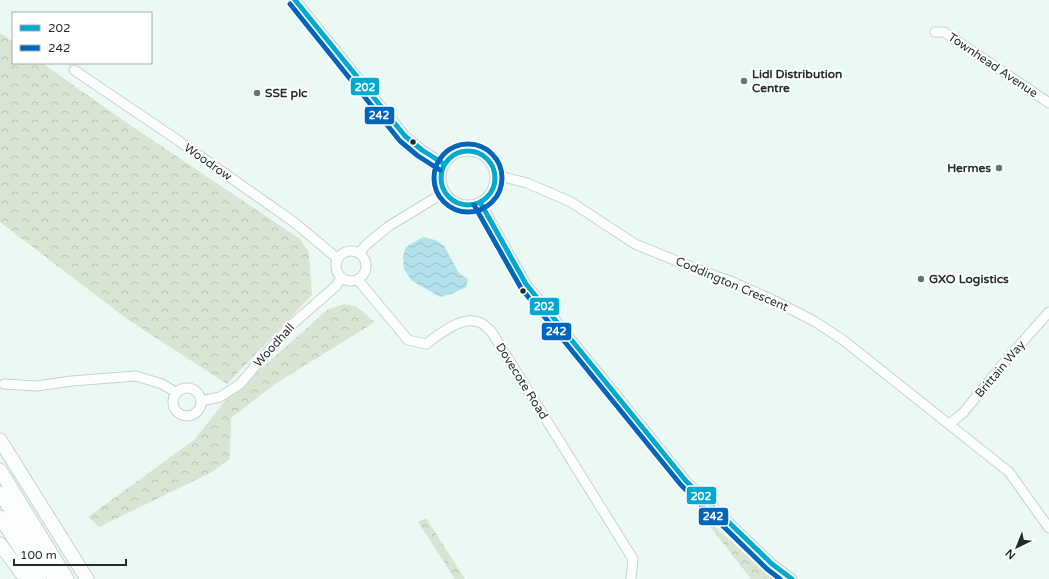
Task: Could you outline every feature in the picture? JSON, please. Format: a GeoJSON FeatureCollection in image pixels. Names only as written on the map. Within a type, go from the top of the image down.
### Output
{"type":"FeatureCollection","features":[{"type":"Feature","properties":{"kind":"highway"},"geometry":{"type":"LineString","coordinates":[[0,440],[87,579]]}},
{"type":"Feature","properties":{"kind":"highway"},"geometry":{"type":"LineString","coordinates":[[0,470],[67,579]]}},
{"type":"Feature","properties":{"kind":"highway"},"geometry":{"type":"LineString","coordinates":[[0,493],[55,579]]}},
{"type":"Feature","properties":{"kind":"highway"},"geometry":{"type":"LineString","coordinates":[[0,517],[40,579]]}},
{"type":"Feature","properties":{"kind":"highway"},"geometry":{"type":"LineString","coordinates":[[0,544],[26,579]]}},
{"type":"Feature","properties":{"kind":"street"},"geometry":{"type":"LineString","coordinates":[[295,0],[405,136],[422,150],[444,164]]}},
{"type":"Feature","properties":{"kind":"street","name":"Townhead Avenue"},"geometry":{"type":"LineString","coordinates":[[935,32],[944,32],[1049,103]]}},
{"type":"Feature","properties":{"kind":"street","name":"Woodrow"},"geometry":{"type":"LineString","coordinates":[[74,70],[176,139],[294,223],[338,259]]}},
{"type":"Feature","properties":{"kind":"street"},"geometry":{"type":"LineString","coordinates":[[468,150],[484,155],[490,161],[496,175],[495,184],[492,191],[487,198],[472,205],[464,205],[456,202],[445,192],[442,185],[441,178],[444,164],[450,156],[459,152],[468,150]]}},
{"type":"Feature","properties":{"kind":"street","name":"Coddington Crescent"},"geometry":{"type":"LineString","coordinates":[[496,175],[527,183],[571,202],[635,244],[735,283],[812,320],[843,340],[1009,472],[1049,528]]}},
{"type":"Feature","properties":{"kind":"street"},"geometry":{"type":"LineString","coordinates":[[359,253],[388,226],[445,192]]}},
{"type":"Feature","properties":{"kind":"street"},"geometry":{"type":"LineString","coordinates":[[480,202],[526,284],[686,481],[772,564],[792,579]]}},
{"type":"Feature","properties":{"kind":"street"},"geometry":{"type":"LineString","coordinates":[[348,252],[359,253],[366,264],[366,269],[362,277],[353,281],[348,281],[342,278],[337,273],[336,268],[338,259],[340,256],[348,252]]}},
{"type":"Feature","properties":{"kind":"street","name":"Woodhall"},"geometry":{"type":"LineString","coordinates":[[202,401],[220,397],[240,384],[289,327],[336,286],[342,278]]}},
{"type":"Feature","properties":{"kind":"street","name":"Dovecote Road"},"geometry":{"type":"LineString","coordinates":[[358,280],[408,340],[426,344],[457,324],[471,321],[481,323],[491,331],[634,559],[631,579]]}},
{"type":"Feature","properties":{"kind":"street","name":"Brittain Way"},"geometry":{"type":"LineString","coordinates":[[949,424],[963,412],[1049,312]]}},
{"type":"Feature","properties":{"kind":"street"},"geometry":{"type":"LineString","coordinates":[[4,384],[36,386],[72,381],[136,376],[162,384],[177,392]]}},
{"type":"Feature","properties":{"kind":"street"},"geometry":{"type":"LineString","coordinates":[[188,388],[193,389],[202,401],[201,406],[196,413],[191,416],[184,416],[178,413],[174,406],[174,398],[177,392],[188,388]]}},
{"type":"Feature","properties":{"kind":"green space"},"geometry":{"type":"Polygon","coordinates":[[[0,33],[12,41],[12,64],[43,64],[127,123],[300,239],[309,253],[312,295],[227,384],[127,319],[0,222],[0,33]]]}},
{"type":"Feature","properties":{"kind":"green space"},"geometry":{"type":"Polygon","coordinates":[[[344,304],[357,307],[375,322],[275,384],[231,418],[230,459],[212,472],[99,527],[88,517],[194,440],[226,400],[327,310],[344,304]]]}},
{"type":"Feature","properties":{"kind":"green space"},"geometry":{"type":"Polygon","coordinates":[[[702,516],[753,561],[778,579],[751,579],[702,516]]]}},
{"type":"Feature","properties":{"kind":"green space"},"geometry":{"type":"Polygon","coordinates":[[[426,518],[465,579],[455,579],[418,522],[426,518]]]}},
{"type":"Feature","properties":{"kind":"water"},"geometry":{"type":"Polygon","coordinates":[[[423,237],[435,240],[444,246],[459,273],[468,279],[466,287],[454,293],[440,297],[412,281],[404,269],[403,256],[406,247],[423,237]]]}},
{"type":"Feature","properties":{"kind":"transit line","name":"202"},"geometry":{"type":"LineString","coordinates":[[295,0],[405,136],[422,150],[444,164]]}},
{"type":"Feature","properties":{"kind":"transit line","name":"242"},"geometry":{"type":"LineString","coordinates":[[290,4],[400,141],[418,156],[440,170]]}},
{"type":"Feature","properties":{"kind":"transit line","name":"242"},"geometry":{"type":"LineString","coordinates":[[461,144],[475,144],[487,149],[497,159],[502,171],[502,178],[502,185],[497,197],[487,207],[475,212],[461,212],[449,207],[439,197],[434,185],[434,171],[439,159],[449,149],[461,144]]}},
{"type":"Feature","properties":{"kind":"transit line","name":"202"},"geometry":{"type":"LineString","coordinates":[[463,151],[473,151],[483,155],[491,163],[495,173],[495,178],[495,183],[491,193],[483,201],[473,205],[463,205],[453,201],[445,193],[441,183],[441,173],[445,163],[453,155],[463,151]]}},
{"type":"Feature","properties":{"kind":"transit line","name":"202"},"geometry":{"type":"LineString","coordinates":[[480,202],[526,284],[686,481],[772,564],[792,579]]}},
{"type":"Feature","properties":{"kind":"transit line","name":"242"},"geometry":{"type":"LineString","coordinates":[[474,205],[521,288],[681,485],[767,569],[780,579]]}},
{"type":"Feature","properties":{"kind":"place","name":"Lidl Distribution Centre"},"geometry":{"type":"Point","coordinates":[744,81]}},
{"type":"Feature","properties":{"kind":"place","name":"SSE plc"},"geometry":{"type":"Point","coordinates":[257,93]}},
{"type":"Feature","properties":{"kind":"place","name":"Hermes"},"geometry":{"type":"Point","coordinates":[999,168]}},
{"type":"Feature","properties":{"kind":"place","name":"GXO Logistics"},"geometry":{"type":"Point","coordinates":[921,279]}}]}
